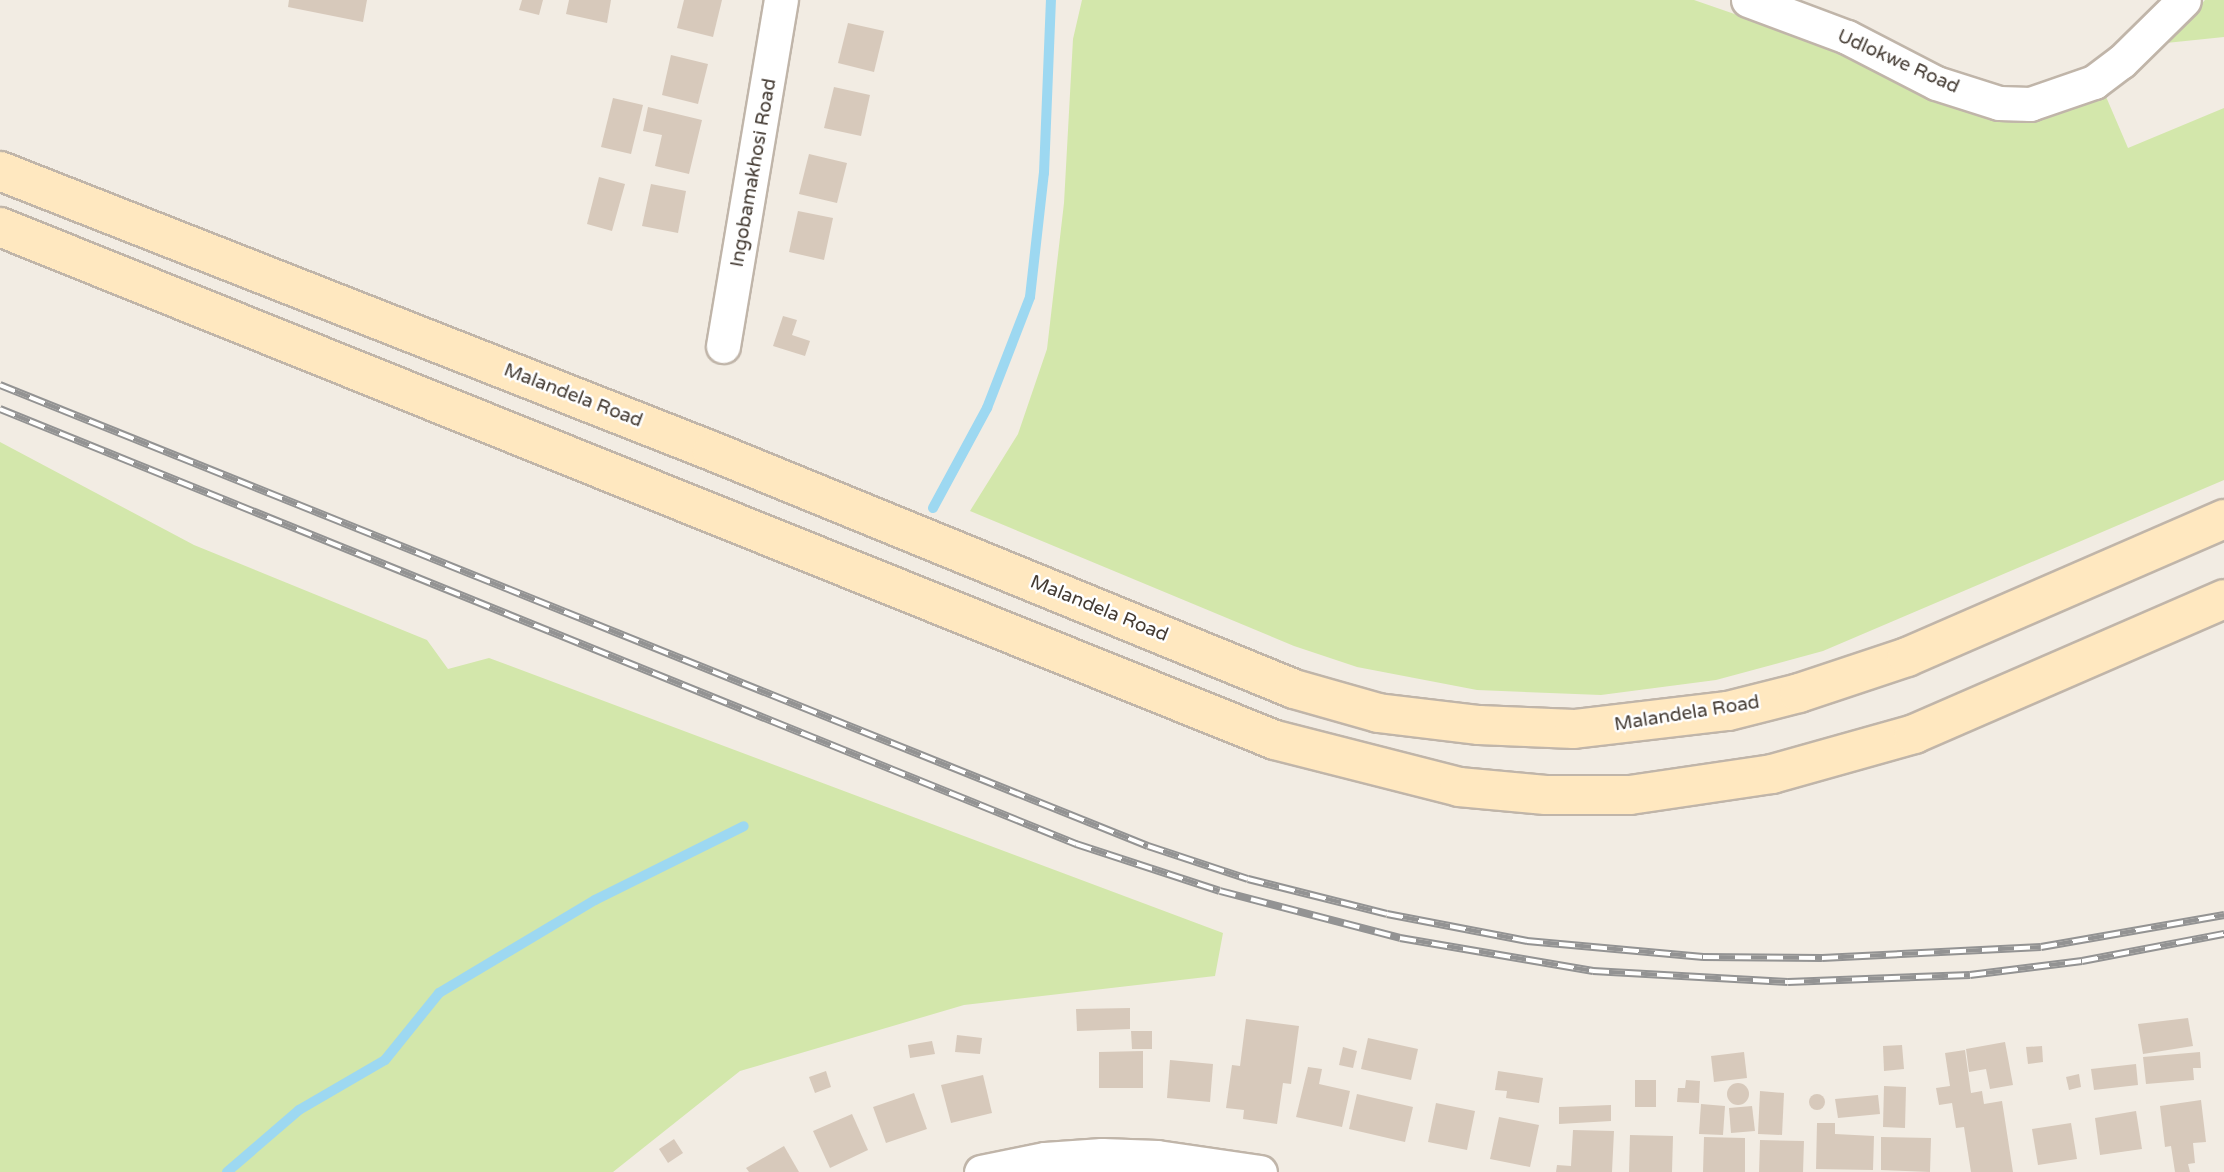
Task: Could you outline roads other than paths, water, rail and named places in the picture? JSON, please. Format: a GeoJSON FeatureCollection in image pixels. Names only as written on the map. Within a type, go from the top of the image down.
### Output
{"type":"FeatureCollection","features":[{"type":"Feature","properties":{"kind":"main road","name":"Malandela Road"},"geometry":{"type":"LineString","coordinates":[[0,171],[712,451],[1294,689],[1378,713],[1479,725],[1574,729],[1728,711],[1799,693],[1907,657],[2224,519]]}},
{"type":"Feature","properties":{"kind":"main road"},"geometry":{"type":"LineString","coordinates":[[0,227],[1275,740],[1459,787],[1546,796],[1630,796],[1772,774],[1914,734],[2224,599]]}},
{"type":"Feature","properties":{"kind":"street","name":"Ingobamakhosi Road"},"geometry":{"type":"LineString","coordinates":[[723,345],[781,0]]}},
{"type":"Feature","properties":{"kind":"street","name":"Udlokwe Road"},"geometry":{"type":"LineString","coordinates":[[1748,0],[1847,37],[1936,83],[1999,103],[2030,104],[2094,82],[2122,62],[2185,0]]}},
{"type":"Feature","properties":{"kind":"street"},"geometry":{"type":"LineString","coordinates":[[981,1172],[1045,1159],[1102,1155],[1157,1157],[1259,1172]]}},
{"type":"Feature","properties":{"kind":"waterway"},"geometry":{"type":"LineString","coordinates":[[933,508],[987,408],[1030,297],[1044,173],[1051,0]]}},
{"type":"Feature","properties":{"kind":"waterway"},"geometry":{"type":"LineString","coordinates":[[227,1172],[299,1110],[385,1060],[439,993],[595,900],[744,826]]}},
{"type":"Feature","properties":{"kind":"railway"},"geometry":{"type":"LineString","coordinates":[[0,385],[1148,846],[1248,879],[1387,914],[1527,941],[1703,957],[1822,958],[2041,947],[2224,915]]}},
{"type":"Feature","properties":{"kind":"railway"},"geometry":{"type":"LineString","coordinates":[[0,409],[1076,844],[1220,891],[1400,938],[1593,971],[1788,982],[1970,975],[2082,961],[2224,934]]}}]}
